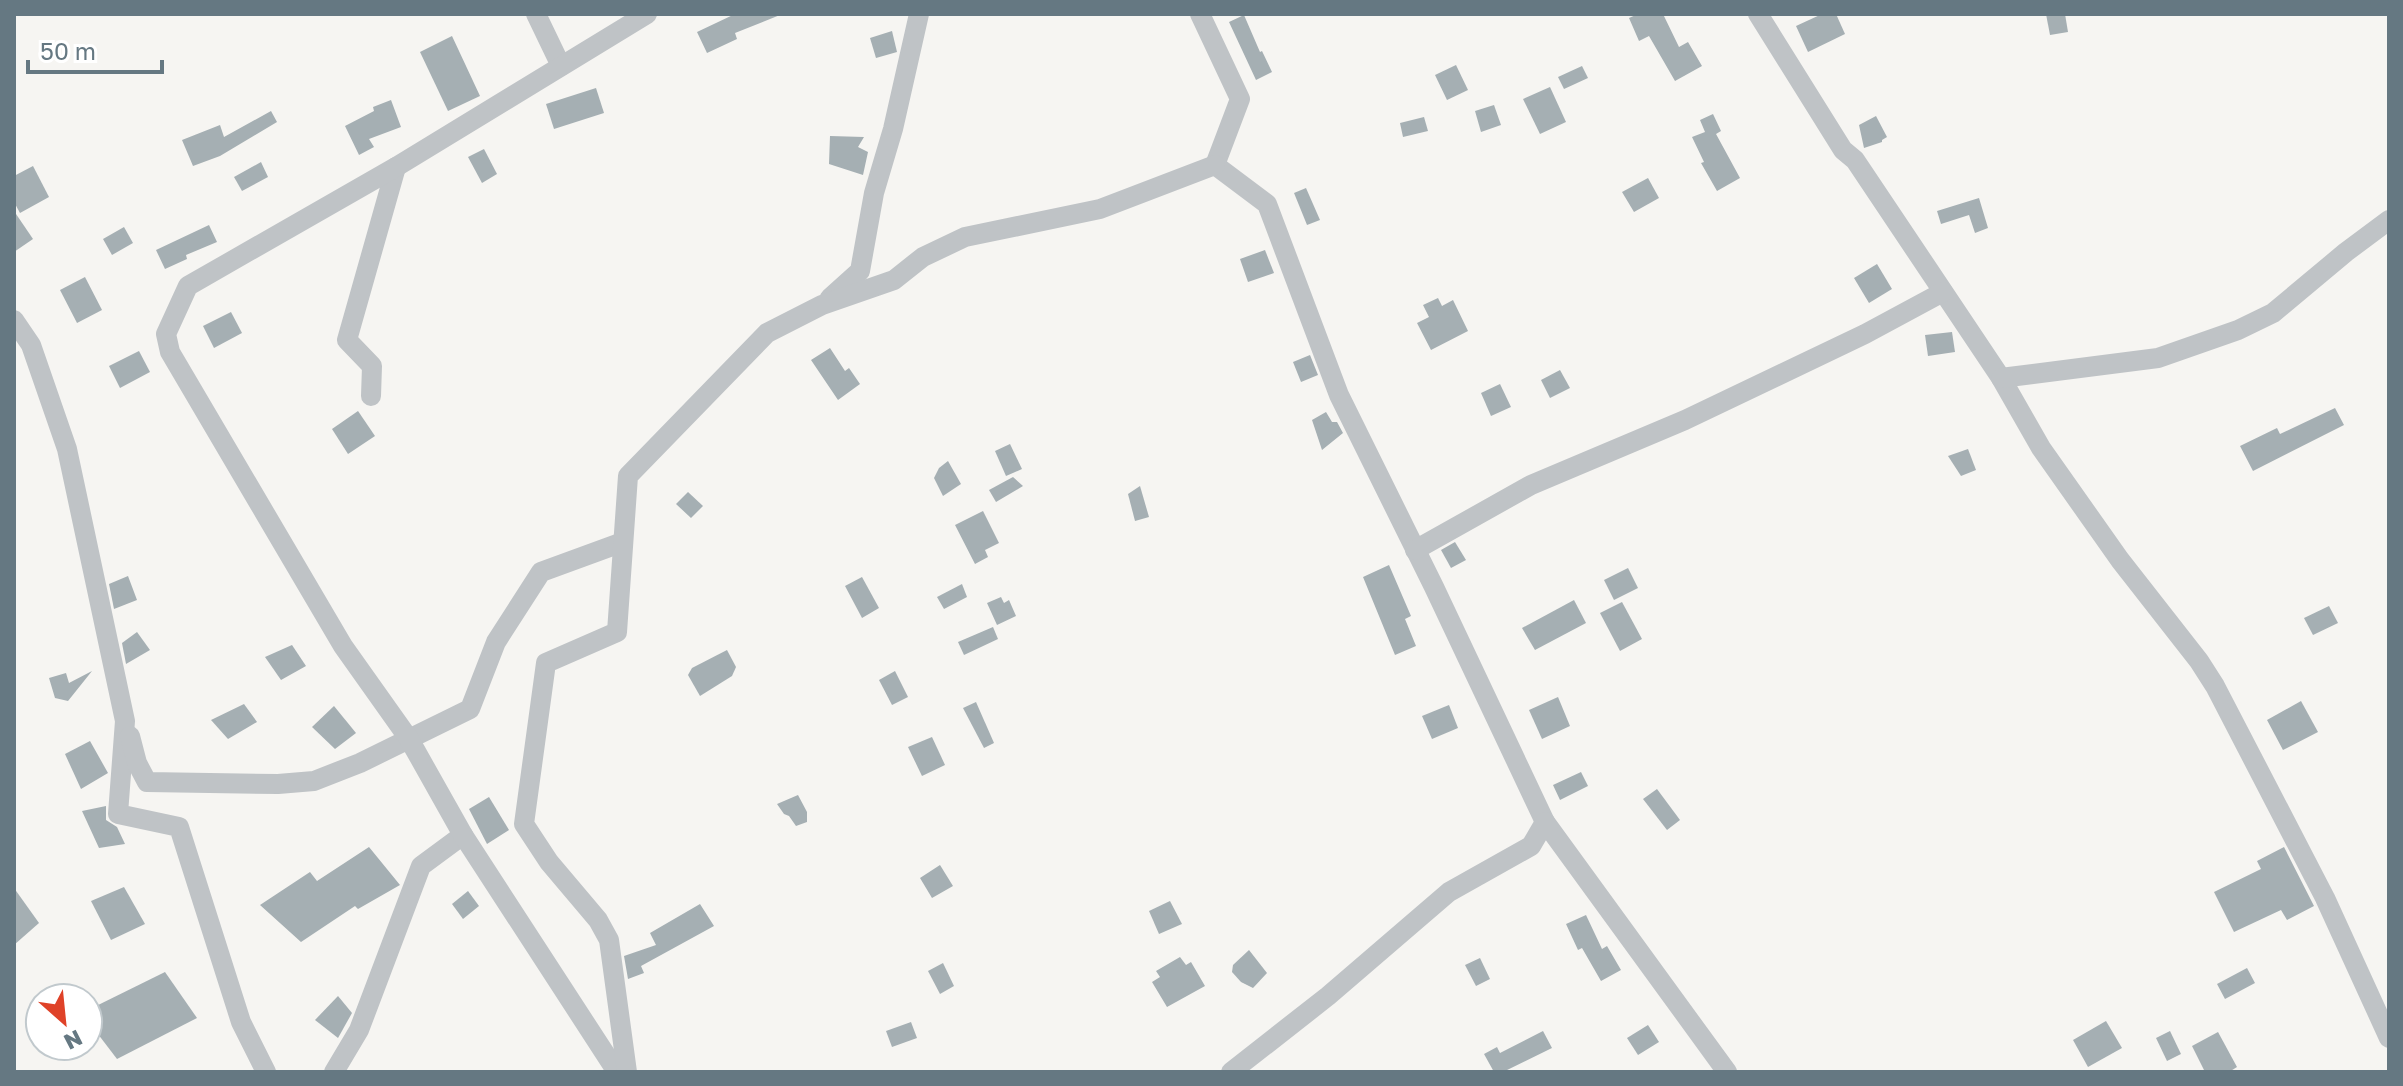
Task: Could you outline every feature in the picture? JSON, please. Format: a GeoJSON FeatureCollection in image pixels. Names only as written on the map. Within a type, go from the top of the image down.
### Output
{"type":"FeatureCollection","features":[{"type":"Feature","properties":{"kind":"street"},"geometry":{"type":"LineString","coordinates":[[536,14],[561,66]]}},
{"type":"Feature","properties":{"kind":"street"},"geometry":{"type":"LineString","coordinates":[[617,1072],[463,835],[409,739],[343,646],[170,352],[166,334],[188,286],[396,167],[647,14]]}},
{"type":"Feature","properties":{"kind":"street"},"geometry":{"type":"LineString","coordinates":[[822,305],[860,271],[874,193],[893,129],[919,14]]}},
{"type":"Feature","properties":{"kind":"street"},"geometry":{"type":"LineString","coordinates":[[627,1072],[609,940],[598,920],[549,862],[524,824],[546,663],[617,632],[628,476],[767,333],[822,305],[894,280],[923,257],[965,237],[1100,209],[1215,165],[1240,99],[1200,14]]}},
{"type":"Feature","properties":{"kind":"street"},"geometry":{"type":"LineString","coordinates":[[1758,14],[1843,150],[1855,160],[2001,378],[2041,448],[2215,686],[2325,898],[2389,1038]]}},
{"type":"Feature","properties":{"kind":"street"},"geometry":{"type":"LineString","coordinates":[[1215,165],[1267,204],[1339,395],[1545,822],[1727,1072]]}},
{"type":"Feature","properties":{"kind":"street"},"geometry":{"type":"LineString","coordinates":[[371,396],[372,366],[347,340],[396,167]]}},
{"type":"Feature","properties":{"kind":"street"},"geometry":{"type":"LineString","coordinates":[[2001,378],[2158,358],[2238,330],[2273,313],[2389,220]]}},
{"type":"Feature","properties":{"kind":"street"},"geometry":{"type":"LineString","coordinates":[[1415,550],[1531,485],[1685,420],[1865,334],[1943,292]]}},
{"type":"Feature","properties":{"kind":"street"},"geometry":{"type":"LineString","coordinates":[[15,321],[31,345],[67,449],[125,721],[137,763],[147,782],[278,784],[314,781],[360,763],[470,709],[496,642],[541,572],[623,542]]}},
{"type":"Feature","properties":{"kind":"street"},"geometry":{"type":"LineString","coordinates":[[125,721],[118,814],[179,827],[241,1022],[266,1072]]}},
{"type":"Feature","properties":{"kind":"street"},"geometry":{"type":"LineString","coordinates":[[1231,1072],[1328,996],[1449,892],[1531,846],[1545,822]]}},
{"type":"Feature","properties":{"kind":"street"},"geometry":{"type":"LineString","coordinates":[[334,1072],[359,1030],[421,866],[463,835]]}},
{"type":"Feature","properties":{"kind":"building"},"geometry":{"type":"Polygon","coordinates":[[[735,14],[780,15],[735,33],[737,39],[707,53],[697,32],[735,14]]]}},
{"type":"Feature","properties":{"kind":"building"},"geometry":{"type":"Polygon","coordinates":[[[1638,14],[1663,14],[1679,47],[1688,42],[1702,66],[1675,81],[1649,36],[1639,41],[1629,18],[1638,14]]]}},
{"type":"Feature","properties":{"kind":"building"},"geometry":{"type":"Polygon","coordinates":[[[1822,14],[1836,14],[1845,34],[1808,52],[1796,26],[1822,14]]]}},
{"type":"Feature","properties":{"kind":"building"},"geometry":{"type":"Polygon","coordinates":[[[2046,14],[2065,14],[2068,32],[2050,35],[2046,14]]]}},
{"type":"Feature","properties":{"kind":"building"},"geometry":{"type":"Polygon","coordinates":[[[1244,15],[1272,72],[1256,80],[1229,22],[1244,15]]]}},
{"type":"Feature","properties":{"kind":"building"},"geometry":{"type":"Polygon","coordinates":[[[892,31],[897,52],[876,58],[870,38],[892,31]]]}},
{"type":"Feature","properties":{"kind":"building"},"geometry":{"type":"Polygon","coordinates":[[[452,36],[480,96],[448,111],[420,52],[452,36]]]}},
{"type":"Feature","properties":{"kind":"building"},"geometry":{"type":"Polygon","coordinates":[[[1456,65],[1468,90],[1447,100],[1435,75],[1456,65]]]}},
{"type":"Feature","properties":{"kind":"building"},"geometry":{"type":"Polygon","coordinates":[[[1582,66],[1588,78],[1564,89],[1558,77],[1582,66]]]}},
{"type":"Feature","properties":{"kind":"building"},"geometry":{"type":"Polygon","coordinates":[[[1550,87],[1566,122],[1540,134],[1523,99],[1550,87]]]}},
{"type":"Feature","properties":{"kind":"building"},"geometry":{"type":"Polygon","coordinates":[[[596,88],[604,113],[554,129],[546,104],[596,88]]]}},
{"type":"Feature","properties":{"kind":"building"},"geometry":{"type":"Polygon","coordinates":[[[391,100],[401,127],[369,139],[374,147],[359,155],[345,126],[374,111],[373,107],[391,100]]]}},
{"type":"Feature","properties":{"kind":"building"},"geometry":{"type":"Polygon","coordinates":[[[1494,105],[1501,125],[1481,132],[1475,111],[1494,105]]]}},
{"type":"Feature","properties":{"kind":"building"},"geometry":{"type":"Polygon","coordinates":[[[271,111],[277,122],[220,156],[193,166],[182,140],[220,125],[224,137],[271,111]]]}},
{"type":"Feature","properties":{"kind":"building"},"geometry":{"type":"Polygon","coordinates":[[[1713,114],[1721,131],[1716,134],[1740,178],[1717,191],[1701,163],[1704,162],[1692,137],[1705,132],[1700,120],[1713,114]]]}},
{"type":"Feature","properties":{"kind":"building"},"geometry":{"type":"Polygon","coordinates":[[[1876,116],[1887,137],[1864,148],[1859,125],[1876,116]]]}},
{"type":"Feature","properties":{"kind":"building"},"geometry":{"type":"Polygon","coordinates":[[[1424,117],[1428,131],[1403,137],[1400,123],[1424,117]]]}},
{"type":"Feature","properties":{"kind":"building"},"geometry":{"type":"Polygon","coordinates":[[[830,136],[864,137],[858,147],[868,152],[863,175],[829,164],[830,136]]]}},
{"type":"Feature","properties":{"kind":"building"},"geometry":{"type":"Polygon","coordinates":[[[484,149],[497,174],[482,183],[468,157],[484,149]]]}},
{"type":"Feature","properties":{"kind":"building"},"geometry":{"type":"Polygon","coordinates":[[[261,162],[268,177],[242,191],[234,177],[261,162]]]}},
{"type":"Feature","properties":{"kind":"building"},"geometry":{"type":"Polygon","coordinates":[[[33,166],[49,197],[20,213],[14,202],[14,176],[33,166]]]}},
{"type":"Feature","properties":{"kind":"building"},"geometry":{"type":"Polygon","coordinates":[[[1648,178],[1659,198],[1634,212],[1622,192],[1648,178]]]}},
{"type":"Feature","properties":{"kind":"building"},"geometry":{"type":"Polygon","coordinates":[[[1306,188],[1320,220],[1307,225],[1294,193],[1306,188]]]}},
{"type":"Feature","properties":{"kind":"building"},"geometry":{"type":"Polygon","coordinates":[[[1979,198],[1988,228],[1975,233],[1969,215],[1941,224],[1937,211],[1979,198]]]}},
{"type":"Feature","properties":{"kind":"building"},"geometry":{"type":"Polygon","coordinates":[[[14,211],[33,239],[14,252],[14,211]]]}},
{"type":"Feature","properties":{"kind":"building"},"geometry":{"type":"Polygon","coordinates":[[[209,225],[217,242],[186,255],[187,259],[165,269],[156,250],[209,225]]]}},
{"type":"Feature","properties":{"kind":"building"},"geometry":{"type":"Polygon","coordinates":[[[124,227],[133,243],[112,255],[103,239],[124,227]]]}},
{"type":"Feature","properties":{"kind":"building"},"geometry":{"type":"Polygon","coordinates":[[[1265,250],[1274,273],[1248,282],[1240,259],[1265,250]]]}},
{"type":"Feature","properties":{"kind":"building"},"geometry":{"type":"Polygon","coordinates":[[[1877,264],[1892,289],[1869,303],[1854,278],[1877,264]]]}},
{"type":"Feature","properties":{"kind":"building"},"geometry":{"type":"Polygon","coordinates":[[[85,277],[102,310],[77,323],[60,290],[85,277]]]}},
{"type":"Feature","properties":{"kind":"building"},"geometry":{"type":"Polygon","coordinates":[[[1438,298],[1442,306],[1453,300],[1468,331],[1431,350],[1417,323],[1429,317],[1423,305],[1438,298]]]}},
{"type":"Feature","properties":{"kind":"building"},"geometry":{"type":"Polygon","coordinates":[[[231,312],[242,333],[214,348],[203,326],[231,312]]]}},
{"type":"Feature","properties":{"kind":"building"},"geometry":{"type":"Polygon","coordinates":[[[1952,332],[1955,352],[1928,356],[1925,335],[1952,332]]]}},
{"type":"Feature","properties":{"kind":"building"},"geometry":{"type":"Polygon","coordinates":[[[830,348],[845,371],[849,368],[860,384],[838,400],[811,360],[830,348]]]}},
{"type":"Feature","properties":{"kind":"building"},"geometry":{"type":"Polygon","coordinates":[[[139,351],[150,372],[120,388],[109,366],[139,351]]]}},
{"type":"Feature","properties":{"kind":"building"},"geometry":{"type":"Polygon","coordinates":[[[1310,355],[1318,375],[1301,382],[1293,362],[1310,355]]]}},
{"type":"Feature","properties":{"kind":"building"},"geometry":{"type":"Polygon","coordinates":[[[1560,370],[1570,388],[1550,398],[1541,380],[1560,370]]]}},
{"type":"Feature","properties":{"kind":"building"},"geometry":{"type":"Polygon","coordinates":[[[1500,384],[1511,407],[1491,416],[1481,393],[1500,384]]]}},
{"type":"Feature","properties":{"kind":"building"},"geometry":{"type":"Polygon","coordinates":[[[2335,408],[2344,425],[2253,471],[2240,446],[2277,428],[2280,434],[2335,408]]]}},
{"type":"Feature","properties":{"kind":"building"},"geometry":{"type":"Polygon","coordinates":[[[358,411],[375,436],[348,454],[332,429],[358,411]]]}},
{"type":"Feature","properties":{"kind":"building"},"geometry":{"type":"Polygon","coordinates":[[[1326,412],[1343,433],[1322,450],[1312,420],[1326,412]]]}},
{"type":"Feature","properties":{"kind":"building"},"geometry":{"type":"Polygon","coordinates":[[[1010,444],[1022,469],[1006,476],[995,451],[1010,444]]]}},
{"type":"Feature","properties":{"kind":"building"},"geometry":{"type":"Polygon","coordinates":[[[1968,449],[1976,470],[1961,476],[1948,456],[1968,449]]]}},
{"type":"Feature","properties":{"kind":"building"},"geometry":{"type":"Polygon","coordinates":[[[948,461],[961,484],[943,496],[934,478],[939,468],[948,461]]]}},
{"type":"Feature","properties":{"kind":"building"},"geometry":{"type":"Polygon","coordinates":[[[1013,477],[1023,486],[996,502],[989,490],[1013,477]]]}},
{"type":"Feature","properties":{"kind":"building"},"geometry":{"type":"Polygon","coordinates":[[[1140,486],[1149,517],[1135,521],[1128,494],[1140,486]]]}},
{"type":"Feature","properties":{"kind":"building"},"geometry":{"type":"Polygon","coordinates":[[[688,492],[703,506],[691,518],[676,504],[688,492]]]}},
{"type":"Feature","properties":{"kind":"building"},"geometry":{"type":"Polygon","coordinates":[[[983,511],[999,543],[985,550],[988,557],[975,564],[955,525],[983,511]]]}},
{"type":"Feature","properties":{"kind":"building"},"geometry":{"type":"Polygon","coordinates":[[[1455,542],[1466,560],[1451,568],[1441,550],[1455,542]]]}},
{"type":"Feature","properties":{"kind":"building"},"geometry":{"type":"Polygon","coordinates":[[[1389,565],[1411,616],[1405,619],[1416,646],[1395,655],[1363,577],[1389,565]]]}},
{"type":"Feature","properties":{"kind":"building"},"geometry":{"type":"Polygon","coordinates":[[[1628,568],[1638,588],[1614,600],[1604,580],[1628,568]]]}},
{"type":"Feature","properties":{"kind":"building"},"geometry":{"type":"Polygon","coordinates":[[[128,576],[137,600],[114,609],[109,584],[128,576]]]}},
{"type":"Feature","properties":{"kind":"building"},"geometry":{"type":"Polygon","coordinates":[[[862,577],[879,608],[862,618],[845,586],[862,577]]]}},
{"type":"Feature","properties":{"kind":"building"},"geometry":{"type":"Polygon","coordinates":[[[962,584],[967,597],[944,609],[937,597],[962,584]]]}},
{"type":"Feature","properties":{"kind":"building"},"geometry":{"type":"Polygon","coordinates":[[[1001,597],[1004,603],[1009,600],[1016,616],[997,625],[987,603],[1001,597]]]}},
{"type":"Feature","properties":{"kind":"building"},"geometry":{"type":"Polygon","coordinates":[[[1574,600],[1586,623],[1535,650],[1522,628],[1574,600]]]}},
{"type":"Feature","properties":{"kind":"building"},"geometry":{"type":"Polygon","coordinates":[[[1622,602],[1642,639],[1620,651],[1600,613],[1622,602]]]}},
{"type":"Feature","properties":{"kind":"building"},"geometry":{"type":"Polygon","coordinates":[[[2329,606],[2338,623],[2313,635],[2304,618],[2329,606]]]}},
{"type":"Feature","properties":{"kind":"building"},"geometry":{"type":"Polygon","coordinates":[[[993,627],[998,639],[964,655],[958,642],[993,627]]]}},
{"type":"Feature","properties":{"kind":"building"},"geometry":{"type":"Polygon","coordinates":[[[137,632],[150,650],[126,664],[122,643],[137,632]]]}},
{"type":"Feature","properties":{"kind":"building"},"geometry":{"type":"Polygon","coordinates":[[[292,645],[306,666],[281,680],[265,657],[292,645]]]}},
{"type":"Feature","properties":{"kind":"building"},"geometry":{"type":"Polygon","coordinates":[[[727,650],[736,667],[732,676],[700,696],[688,675],[692,668],[727,650]]]}},
{"type":"Feature","properties":{"kind":"building"},"geometry":{"type":"Polygon","coordinates":[[[92,671],[68,701],[55,698],[49,678],[66,673],[69,683],[92,671]]]}},
{"type":"Feature","properties":{"kind":"building"},"geometry":{"type":"Polygon","coordinates":[[[895,671],[908,697],[892,705],[879,680],[895,671]]]}},
{"type":"Feature","properties":{"kind":"building"},"geometry":{"type":"Polygon","coordinates":[[[1558,697],[1570,726],[1542,739],[1529,710],[1558,697]]]}},
{"type":"Feature","properties":{"kind":"building"},"geometry":{"type":"Polygon","coordinates":[[[2301,701],[2318,732],[2283,750],[2267,720],[2301,701]]]}},
{"type":"Feature","properties":{"kind":"building"},"geometry":{"type":"Polygon","coordinates":[[[976,702],[994,743],[984,748],[963,708],[976,702]]]}},
{"type":"Feature","properties":{"kind":"building"},"geometry":{"type":"Polygon","coordinates":[[[244,704],[257,722],[228,739],[211,720],[244,704]]]}},
{"type":"Feature","properties":{"kind":"building"},"geometry":{"type":"Polygon","coordinates":[[[1449,705],[1458,728],[1432,739],[1422,716],[1449,705]]]}},
{"type":"Feature","properties":{"kind":"building"},"geometry":{"type":"Polygon","coordinates":[[[334,706],[356,733],[335,749],[312,727],[334,706]]]}},
{"type":"Feature","properties":{"kind":"building"},"geometry":{"type":"Polygon","coordinates":[[[932,737],[945,765],[922,776],[908,747],[932,737]]]}},
{"type":"Feature","properties":{"kind":"building"},"geometry":{"type":"Polygon","coordinates":[[[90,741],[108,773],[81,789],[65,754],[90,741]]]}},
{"type":"Feature","properties":{"kind":"building"},"geometry":{"type":"Polygon","coordinates":[[[1581,772],[1588,786],[1560,800],[1553,785],[1581,772]]]}},
{"type":"Feature","properties":{"kind":"building"},"geometry":{"type":"Polygon","coordinates":[[[1657,789],[1680,820],[1667,830],[1643,799],[1657,789]]]}},
{"type":"Feature","properties":{"kind":"building"},"geometry":{"type":"Polygon","coordinates":[[[798,795],[807,812],[807,822],[796,826],[777,804],[798,795]]]}},
{"type":"Feature","properties":{"kind":"building"},"geometry":{"type":"Polygon","coordinates":[[[489,797],[509,830],[487,844],[469,809],[489,797]]]}},
{"type":"Feature","properties":{"kind":"building"},"geometry":{"type":"Polygon","coordinates":[[[106,806],[106,820],[117,827],[125,844],[99,848],[82,811],[106,806]]]}},
{"type":"Feature","properties":{"kind":"building"},"geometry":{"type":"Polygon","coordinates":[[[369,847],[400,885],[358,909],[355,906],[301,942],[260,905],[310,872],[317,881],[369,847]]]}},
{"type":"Feature","properties":{"kind":"building"},"geometry":{"type":"Polygon","coordinates":[[[2284,847],[2314,906],[2287,920],[2281,910],[2234,932],[2214,892],[2261,869],[2257,861],[2284,847]]]}},
{"type":"Feature","properties":{"kind":"building"},"geometry":{"type":"Polygon","coordinates":[[[940,865],[953,886],[932,898],[920,878],[940,865]]]}},
{"type":"Feature","properties":{"kind":"building"},"geometry":{"type":"Polygon","coordinates":[[[124,887],[145,924],[111,940],[91,901],[124,887]]]}},
{"type":"Feature","properties":{"kind":"building"},"geometry":{"type":"Polygon","coordinates":[[[14,888],[39,923],[14,945],[14,888]]]}},
{"type":"Feature","properties":{"kind":"building"},"geometry":{"type":"Polygon","coordinates":[[[468,891],[479,906],[463,919],[452,904],[468,891]]]}},
{"type":"Feature","properties":{"kind":"building"},"geometry":{"type":"Polygon","coordinates":[[[1170,901],[1182,924],[1159,934],[1149,911],[1170,901]]]}},
{"type":"Feature","properties":{"kind":"building"},"geometry":{"type":"Polygon","coordinates":[[[700,904],[714,926],[641,966],[644,973],[628,979],[624,956],[656,945],[650,933],[700,904]]]}},
{"type":"Feature","properties":{"kind":"building"},"geometry":{"type":"Polygon","coordinates":[[[1586,915],[1602,949],[1607,946],[1621,970],[1601,981],[1582,948],[1578,950],[1566,924],[1586,915]]]}},
{"type":"Feature","properties":{"kind":"building"},"geometry":{"type":"Polygon","coordinates":[[[1249,950],[1267,973],[1253,988],[1241,982],[1232,972],[1233,965],[1249,950]]]}},
{"type":"Feature","properties":{"kind":"building"},"geometry":{"type":"Polygon","coordinates":[[[1180,957],[1186,965],[1191,962],[1205,986],[1167,1007],[1152,982],[1160,977],[1156,971],[1180,957]]]}},
{"type":"Feature","properties":{"kind":"building"},"geometry":{"type":"Polygon","coordinates":[[[1480,958],[1490,979],[1476,986],[1465,965],[1480,958]]]}},
{"type":"Feature","properties":{"kind":"building"},"geometry":{"type":"Polygon","coordinates":[[[943,963],[954,986],[940,994],[928,971],[943,963]]]}},
{"type":"Feature","properties":{"kind":"building"},"geometry":{"type":"Polygon","coordinates":[[[2247,968],[2255,983],[2225,999],[2217,984],[2247,968]]]}},
{"type":"Feature","properties":{"kind":"building"},"geometry":{"type":"Polygon","coordinates":[[[165,972],[197,1018],[117,1059],[104,1042],[104,1002],[165,972]]]}},
{"type":"Feature","properties":{"kind":"building"},"geometry":{"type":"Polygon","coordinates":[[[338,996],[352,1013],[338,1038],[315,1020],[338,996]]]}},
{"type":"Feature","properties":{"kind":"building"},"geometry":{"type":"Polygon","coordinates":[[[2106,1021],[2122,1048],[2088,1067],[2073,1040],[2106,1021]]]}},
{"type":"Feature","properties":{"kind":"building"},"geometry":{"type":"Polygon","coordinates":[[[911,1022],[917,1038],[892,1047],[886,1031],[911,1022]]]}},
{"type":"Feature","properties":{"kind":"building"},"geometry":{"type":"Polygon","coordinates":[[[1648,1025],[1659,1042],[1638,1055],[1627,1038],[1648,1025]]]}},
{"type":"Feature","properties":{"kind":"building"},"geometry":{"type":"Polygon","coordinates":[[[1543,1031],[1552,1048],[1503,1072],[1494,1072],[1484,1054],[1497,1047],[1500,1053],[1543,1031]]]}},
{"type":"Feature","properties":{"kind":"building"},"geometry":{"type":"Polygon","coordinates":[[[2170,1031],[2181,1054],[2167,1061],[2156,1038],[2170,1031]]]}},
{"type":"Feature","properties":{"kind":"building"},"geometry":{"type":"Polygon","coordinates":[[[2218,1032],[2237,1067],[2229,1072],[2205,1072],[2192,1046],[2218,1032]]]}}]}
